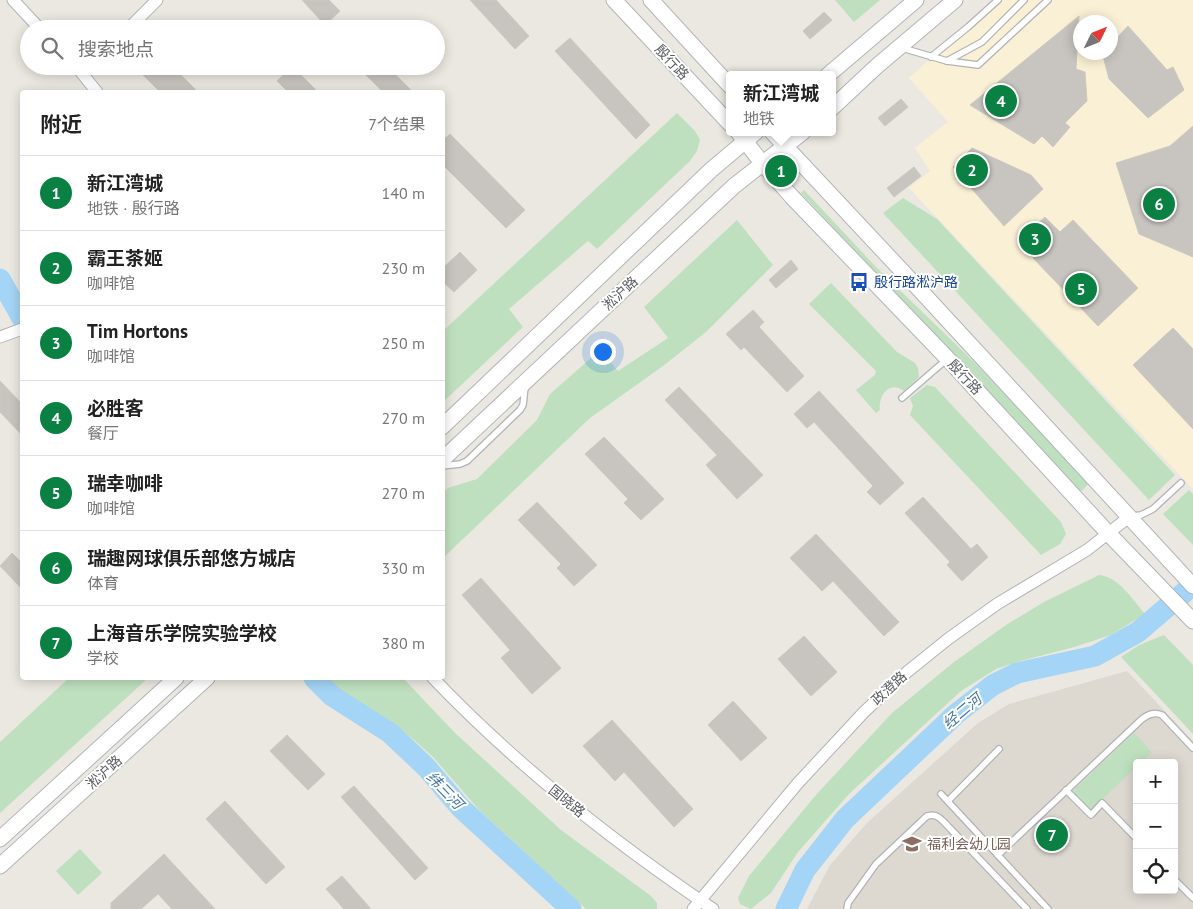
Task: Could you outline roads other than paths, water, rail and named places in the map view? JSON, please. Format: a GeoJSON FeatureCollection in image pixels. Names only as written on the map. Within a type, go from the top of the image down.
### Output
{"type":"FeatureCollection","features":[{"type":"Feature","properties":{"kind":"main road","name":"殷行路"},"geometry":{"type":"LineString","coordinates":[[614,0],[726,120]]}},
{"type":"Feature","properties":{"kind":"main road","name":"殷行路"},"geometry":{"type":"LineString","coordinates":[[651,0],[726,82]]}},
{"type":"Feature","properties":{"kind":"main road"},"geometry":{"type":"LineString","coordinates":[[833,71],[916,0]]}},
{"type":"Feature","properties":{"kind":"main road"},"geometry":{"type":"LineString","coordinates":[[836,104],[955,0]]}},
{"type":"Feature","properties":{"kind":"main road","name":"淞沪路"},"geometry":{"type":"LineString","coordinates":[[445,424],[745,136]]}},
{"type":"Feature","properties":{"kind":"main road","name":"殷行路"},"geometry":{"type":"LineString","coordinates":[[747,136],[762,164],[859,268],[947,358],[1108,533],[1193,622]]}},
{"type":"Feature","properties":{"kind":"main road","name":"殷行路"},"geometry":{"type":"LineString","coordinates":[[775,136],[1193,586]]}},
{"type":"Feature","properties":{"kind":"main road","name":"淞沪路"},"geometry":{"type":"LineString","coordinates":[[445,457],[729,190],[798,136]]}},
{"type":"Feature","properties":{"kind":"main road","name":"淞沪路"},"geometry":{"type":"LineString","coordinates":[[0,839],[174,680]]}},
{"type":"Feature","properties":{"kind":"main road","name":"淞沪路"},"geometry":{"type":"LineString","coordinates":[[0,866],[205,680]]}},
{"type":"Feature","properties":{"kind":"street"},"geometry":{"type":"LineString","coordinates":[[13,0],[32,20]]}},
{"type":"Feature","properties":{"kind":"street"},"geometry":{"type":"LineString","coordinates":[[137,20],[157,0]]}},
{"type":"Feature","properties":{"kind":"street"},"geometry":{"type":"LineString","coordinates":[[87,75],[96,90]]}},
{"type":"Feature","properties":{"kind":"street"},"geometry":{"type":"LineString","coordinates":[[0,337],[20,330]]}},
{"type":"Feature","properties":{"kind":"street","name":"政澄路"},"geometry":{"type":"LineString","coordinates":[[696,905],[798,783],[864,712],[907,672],[948,639],[997,604],[1087,550],[1129,517]]}},
{"type":"Feature","properties":{"kind":"street","name":"国晓路"},"geometry":{"type":"LineString","coordinates":[[435,680],[504,748],[557,793],[696,905],[713,909]]}},
{"type":"Feature","properties":{"kind":"lane"},"geometry":{"type":"LineString","coordinates":[[931,57],[968,28],[998,0]]}},
{"type":"Feature","properties":{"kind":"lane"},"geometry":{"type":"LineString","coordinates":[[946,61],[982,42],[1024,0]]}},
{"type":"Feature","properties":{"kind":"lane"},"geometry":{"type":"LineString","coordinates":[[900,47],[946,61],[978,66],[1048,0]]}},
{"type":"Feature","properties":{"kind":"lane"},"geometry":{"type":"LineString","coordinates":[[902,398],[947,358]]}},
{"type":"Feature","properties":{"kind":"lane"},"geometry":{"type":"LineString","coordinates":[[445,466],[468,461],[520,410],[523,404],[526,382]]}},
{"type":"Feature","properties":{"kind":"lane"},"geometry":{"type":"LineString","coordinates":[[1129,517],[1141,515],[1153,508],[1181,483]]}},
{"type":"Feature","properties":{"kind":"lane"},"geometry":{"type":"LineString","coordinates":[[998,855],[1142,719],[1157,713],[1167,719],[1193,748]]}},
{"type":"Feature","properties":{"kind":"lane"},"geometry":{"type":"LineString","coordinates":[[948,801],[1000,749]]}},
{"type":"Feature","properties":{"kind":"lane"},"geometry":{"type":"LineString","coordinates":[[1066,790],[1091,815],[1102,804],[1133,835]]}},
{"type":"Feature","properties":{"kind":"lane"},"geometry":{"type":"LineString","coordinates":[[941,794],[1048,909]]}},
{"type":"Feature","properties":{"kind":"lane"},"geometry":{"type":"LineString","coordinates":[[847,909],[848,903],[876,864],[927,816],[935,815],[944,821],[1027,909]]}},
{"type":"Feature","properties":{"kind":"lane"},"geometry":{"type":"LineString","coordinates":[[1178,883],[1193,898]]}},
{"type":"Feature","properties":{"kind":"waterway","name":"纬三河"},"geometry":{"type":"LineString","coordinates":[[0,279],[20,314]]}},
{"type":"Feature","properties":{"kind":"waterway","name":"经二河"},"geometry":{"type":"LineString","coordinates":[[786,909],[805,870],[845,819],[956,714],[993,685],[1017,673],[1095,656],[1138,632],[1193,585]]}},
{"type":"Feature","properties":{"kind":"waterway","name":"纬三河"},"geometry":{"type":"LineString","coordinates":[[316,680],[332,696],[390,733],[426,767],[460,807],[571,909]]}},
{"type":"Feature","properties":{"kind":"place","name":"必胜客"},"geometry":{"type":"Point","coordinates":[1001,101]}},
{"type":"Feature","properties":{"kind":"place","name":"霸王茶姬"},"geometry":{"type":"Point","coordinates":[972,170]}},
{"type":"Feature","properties":{"kind":"place","name":"新江湾城"},"geometry":{"type":"Point","coordinates":[781,171]}},
{"type":"Feature","properties":{"kind":"place","name":"瑞趣网球俱乐部悠方城店"},"geometry":{"type":"Point","coordinates":[1159,204]}},
{"type":"Feature","properties":{"kind":"place","name":"Tim Hortons"},"geometry":{"type":"Point","coordinates":[1035,239]}},
{"type":"Feature","properties":{"kind":"place","name":"殷行路淞沪路"},"geometry":{"type":"Point","coordinates":[859,282]}},
{"type":"Feature","properties":{"kind":"place","name":"瑞幸咖啡"},"geometry":{"type":"Point","coordinates":[1081,289]}},
{"type":"Feature","properties":{"kind":"place","name":"上海音乐学院实验学校"},"geometry":{"type":"Point","coordinates":[1052,835]}},
{"type":"Feature","properties":{"kind":"place","name":"福利会幼儿园"},"geometry":{"type":"Point","coordinates":[912,844]}}]}
